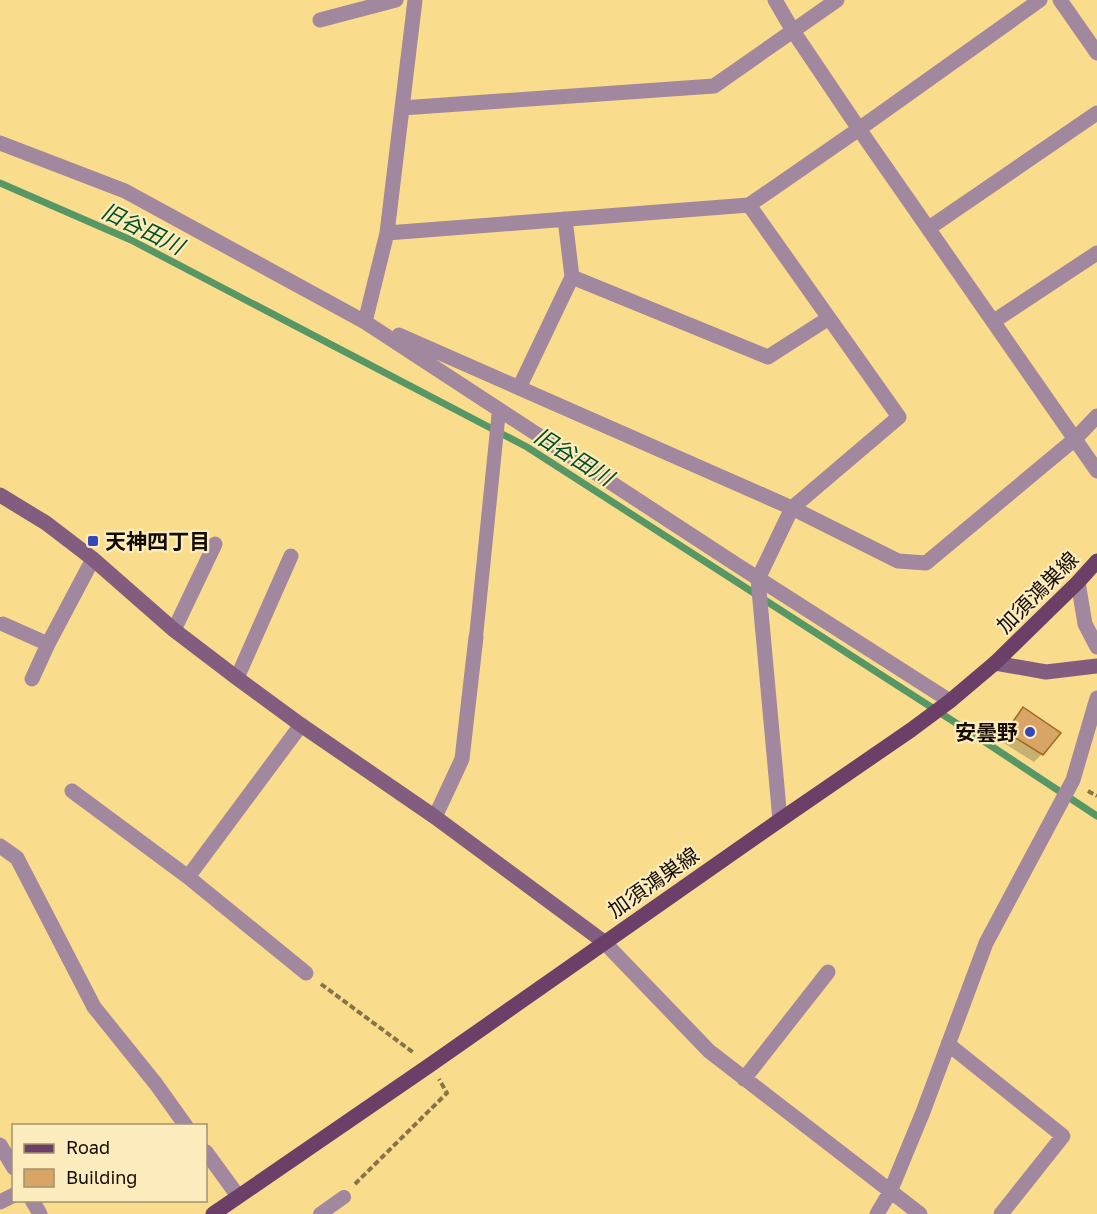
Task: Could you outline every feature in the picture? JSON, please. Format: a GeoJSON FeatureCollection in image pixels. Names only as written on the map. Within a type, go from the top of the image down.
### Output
{"type":"FeatureCollection","features":[{"type":"Feature","properties":{"kind":"main road","name":"加須鴻巣線"},"geometry":{"type":"LineString","coordinates":[[213,1214],[911,730],[995,663],[1097,561]]}},
{"type":"Feature","properties":{"kind":"street"},"geometry":{"type":"LineString","coordinates":[[320,20],[396,0]]}},
{"type":"Feature","properties":{"kind":"street"},"geometry":{"type":"LineString","coordinates":[[365,322],[387,233],[415,0]]}},
{"type":"Feature","properties":{"kind":"street"},"geometry":{"type":"LineString","coordinates":[[775,0],[793,32],[1097,471]]}},
{"type":"Feature","properties":{"kind":"street"},"geometry":{"type":"LineString","coordinates":[[402,108],[714,86],[837,0]]}},
{"type":"Feature","properties":{"kind":"street"},"geometry":{"type":"LineString","coordinates":[[387,233],[749,206],[1040,0]]}},
{"type":"Feature","properties":{"kind":"street"},"geometry":{"type":"LineString","coordinates":[[1060,0],[1097,53]]}},
{"type":"Feature","properties":{"kind":"street"},"geometry":{"type":"LineString","coordinates":[[929,228],[1097,113]]}},
{"type":"Feature","properties":{"kind":"street"},"geometry":{"type":"LineString","coordinates":[[0,143],[125,191],[365,322],[758,579],[950,701]]}},
{"type":"Feature","properties":{"kind":"street"},"geometry":{"type":"LineString","coordinates":[[749,206],[899,417],[792,508],[758,579],[780,820]]}},
{"type":"Feature","properties":{"kind":"street"},"geometry":{"type":"LineString","coordinates":[[519,388],[572,277],[565,219]]}},
{"type":"Feature","properties":{"kind":"street"},"geometry":{"type":"LineString","coordinates":[[994,321],[1097,253]]}},
{"type":"Feature","properties":{"kind":"street"},"geometry":{"type":"LineString","coordinates":[[572,277],[768,357],[829,318]]}},
{"type":"Feature","properties":{"kind":"street"},"geometry":{"type":"LineString","coordinates":[[365,322],[792,508],[898,561],[926,563],[1075,439],[1097,416]]}},
{"type":"Feature","properties":{"kind":"street"},"geometry":{"type":"LineString","coordinates":[[0,495],[46,523],[93,559],[174,630],[237,678],[435,817],[604,942],[709,1051],[920,1214]]}},
{"type":"Feature","properties":{"kind":"street"},"geometry":{"type":"LineString","coordinates":[[174,630],[215,544]]}},
{"type":"Feature","properties":{"kind":"street"},"geometry":{"type":"LineString","coordinates":[[237,678],[291,556]]}},
{"type":"Feature","properties":{"kind":"street"},"geometry":{"type":"LineString","coordinates":[[32,679],[93,559]]}},
{"type":"Feature","properties":{"kind":"street"},"geometry":{"type":"LineString","coordinates":[[1078,582],[1084,624],[1097,647]]}},
{"type":"Feature","properties":{"kind":"street"},"geometry":{"type":"LineString","coordinates":[[3,624],[48,644]]}},
{"type":"Feature","properties":{"kind":"street"},"geometry":{"type":"LineString","coordinates":[[435,817],[462,759],[476,638]]}},
{"type":"Feature","properties":{"kind":"street"},"geometry":{"type":"LineString","coordinates":[[995,663],[1046,672],[1097,666]]}},
{"type":"Feature","properties":{"kind":"street"},"geometry":{"type":"LineString","coordinates":[[877,1214],[890,1192],[986,943],[1073,780],[1097,698]]}},
{"type":"Feature","properties":{"kind":"street"},"geometry":{"type":"LineString","coordinates":[[188,877],[301,725]]}},
{"type":"Feature","properties":{"kind":"street"},"geometry":{"type":"LineString","coordinates":[[72,791],[188,877],[306,973]]}},
{"type":"Feature","properties":{"kind":"street"},"geometry":{"type":"LineString","coordinates":[[0,846],[17,858],[94,1007],[185,1124]]}},
{"type":"Feature","properties":{"kind":"street"},"geometry":{"type":"LineString","coordinates":[[744,1079],[828,972]]}},
{"type":"Feature","properties":{"kind":"street"},"geometry":{"type":"LineString","coordinates":[[948,1044],[1063,1136],[1001,1214]]}},
{"type":"Feature","properties":{"kind":"street"},"geometry":{"type":"LineString","coordinates":[[0,1145],[12,1165]]}},
{"type":"Feature","properties":{"kind":"street"},"geometry":{"type":"LineString","coordinates":[[207,1153],[238,1196]]}},
{"type":"Feature","properties":{"kind":"lane"},"geometry":{"type":"LineString","coordinates":[[476,638],[499,410]]}},
{"type":"Feature","properties":{"kind":"lane"},"geometry":{"type":"LineString","coordinates":[[320,1214],[341,1199]]}},
{"type":"Feature","properties":{"kind":"path"},"geometry":{"type":"LineString","coordinates":[[306,973],[429,1065],[447,1093],[341,1199]]}},
{"type":"Feature","properties":{"kind":"building"},"geometry":{"type":"Polygon","coordinates":[[[1023,707],[1061,733],[1043,755],[1006,732],[1023,707]]]}},
{"type":"Feature","properties":{"kind":"waterway","name":"旧谷田川"},"geometry":{"type":"LineString","coordinates":[[0,183],[131,240],[527,447],[1097,816]]}},
{"type":"Feature","properties":{"kind":"place","name":"天神四丁目"},"geometry":{"type":"Point","coordinates":[93,541]}},
{"type":"Feature","properties":{"kind":"place","name":"安曇野"},"geometry":{"type":"Point","coordinates":[1030,732]}}]}
